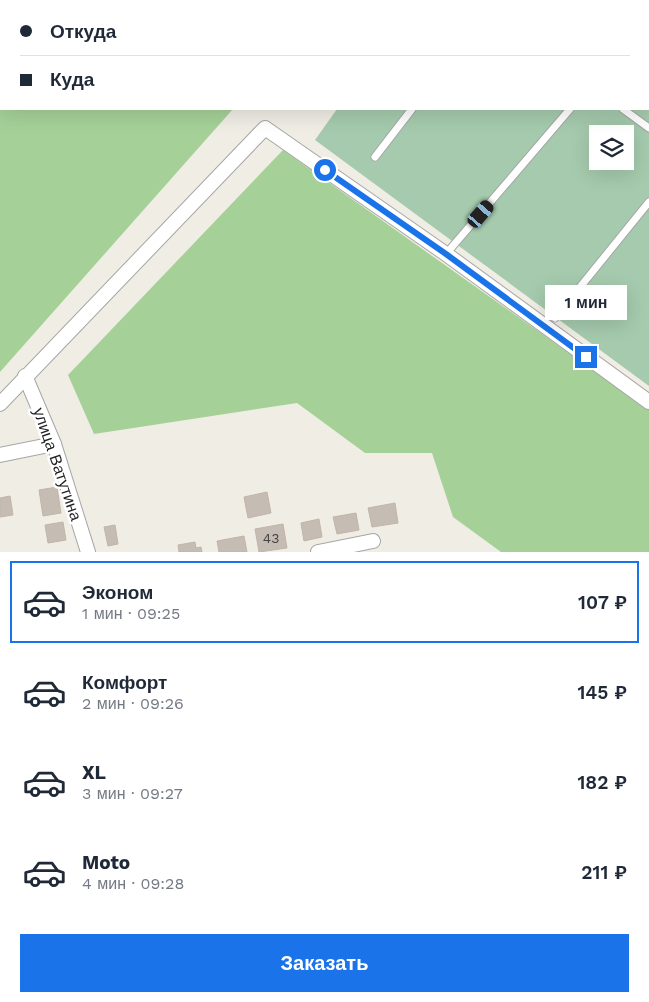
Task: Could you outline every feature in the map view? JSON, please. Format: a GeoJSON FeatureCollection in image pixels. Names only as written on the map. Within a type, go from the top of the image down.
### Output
{"type":"FeatureCollection","features":[{"type":"Feature","properties":{"kind":"street"},"geometry":{"type":"LineString","coordinates":[[0,404],[265,128],[446,254],[649,402]]}},
{"type":"Feature","properties":{"kind":"street","name":"улица Ватутина"},"geometry":{"type":"LineString","coordinates":[[25,376],[54,444],[88,552]]}},
{"type":"Feature","properties":{"kind":"street"},"geometry":{"type":"LineString","coordinates":[[0,455],[54,444]]}},
{"type":"Feature","properties":{"kind":"street"},"geometry":{"type":"LineString","coordinates":[[318,552],[373,541]]}},
{"type":"Feature","properties":{"kind":"lane"},"geometry":{"type":"LineString","coordinates":[[375,157],[411,110]]}},
{"type":"Feature","properties":{"kind":"lane"},"geometry":{"type":"LineString","coordinates":[[446,254],[569,110]]}},
{"type":"Feature","properties":{"kind":"lane"},"geometry":{"type":"LineString","coordinates":[[623,110],[649,128]]}},
{"type":"Feature","properties":{"kind":"lane"},"geometry":{"type":"LineString","coordinates":[[556,318],[649,202]]}},
{"type":"Feature","properties":{"kind":"green space"},"geometry":{"type":"Polygon","coordinates":[[[0,110],[232,110],[0,372],[0,110]]]}},
{"type":"Feature","properties":{"kind":"green space"},"geometry":{"type":"Polygon","coordinates":[[[336,110],[649,110],[649,386],[315,140],[336,110]]]}},
{"type":"Feature","properties":{"kind":"green space"},"geometry":{"type":"Polygon","coordinates":[[[283,150],[649,410],[649,552],[501,552],[453,517],[432,453],[365,453],[297,403],[94,434],[68,375],[283,150]]]}},
{"type":"Feature","properties":{"kind":"building"},"geometry":{"type":"Polygon","coordinates":[[[57,487],[61,513],[43,516],[39,490],[57,487]]]}},
{"type":"Feature","properties":{"kind":"building"},"geometry":{"type":"Polygon","coordinates":[[[267,492],[271,513],[248,518],[244,497],[267,492]]]}},
{"type":"Feature","properties":{"kind":"building"},"geometry":{"type":"Polygon","coordinates":[[[10,496],[13,515],[0,517],[0,498],[10,496]]]}},
{"type":"Feature","properties":{"kind":"building"},"geometry":{"type":"Polygon","coordinates":[[[395,503],[398,523],[372,527],[368,508],[395,503]]]}},
{"type":"Feature","properties":{"kind":"building"},"geometry":{"type":"Polygon","coordinates":[[[356,513],[359,530],[337,534],[333,517],[356,513]]]}},
{"type":"Feature","properties":{"kind":"building"},"geometry":{"type":"Polygon","coordinates":[[[319,519],[322,537],[304,541],[301,523],[319,519]]]}},
{"type":"Feature","properties":{"kind":"building"},"geometry":{"type":"Polygon","coordinates":[[[63,522],[66,540],[48,543],[45,525],[63,522]]]}},
{"type":"Feature","properties":{"kind":"building"},"geometry":{"type":"Polygon","coordinates":[[[283,524],[287,548],[259,552],[255,529],[283,524]]]}},
{"type":"Feature","properties":{"kind":"building"},"geometry":{"type":"Polygon","coordinates":[[[115,525],[118,544],[108,546],[104,527],[115,525]]]}},
{"type":"Feature","properties":{"kind":"building"},"geometry":{"type":"Polygon","coordinates":[[[244,536],[247,552],[219,552],[217,541],[244,536]]]}},
{"type":"Feature","properties":{"kind":"building"},"geometry":{"type":"Polygon","coordinates":[[[195,542],[196,548],[201,547],[202,552],[179,552],[178,545],[195,542]]]}},
{"type":"Feature","properties":{"kind":"route"},"geometry":{"type":"LineString","coordinates":[[325,170],[446,254],[586,357]]}}]}
